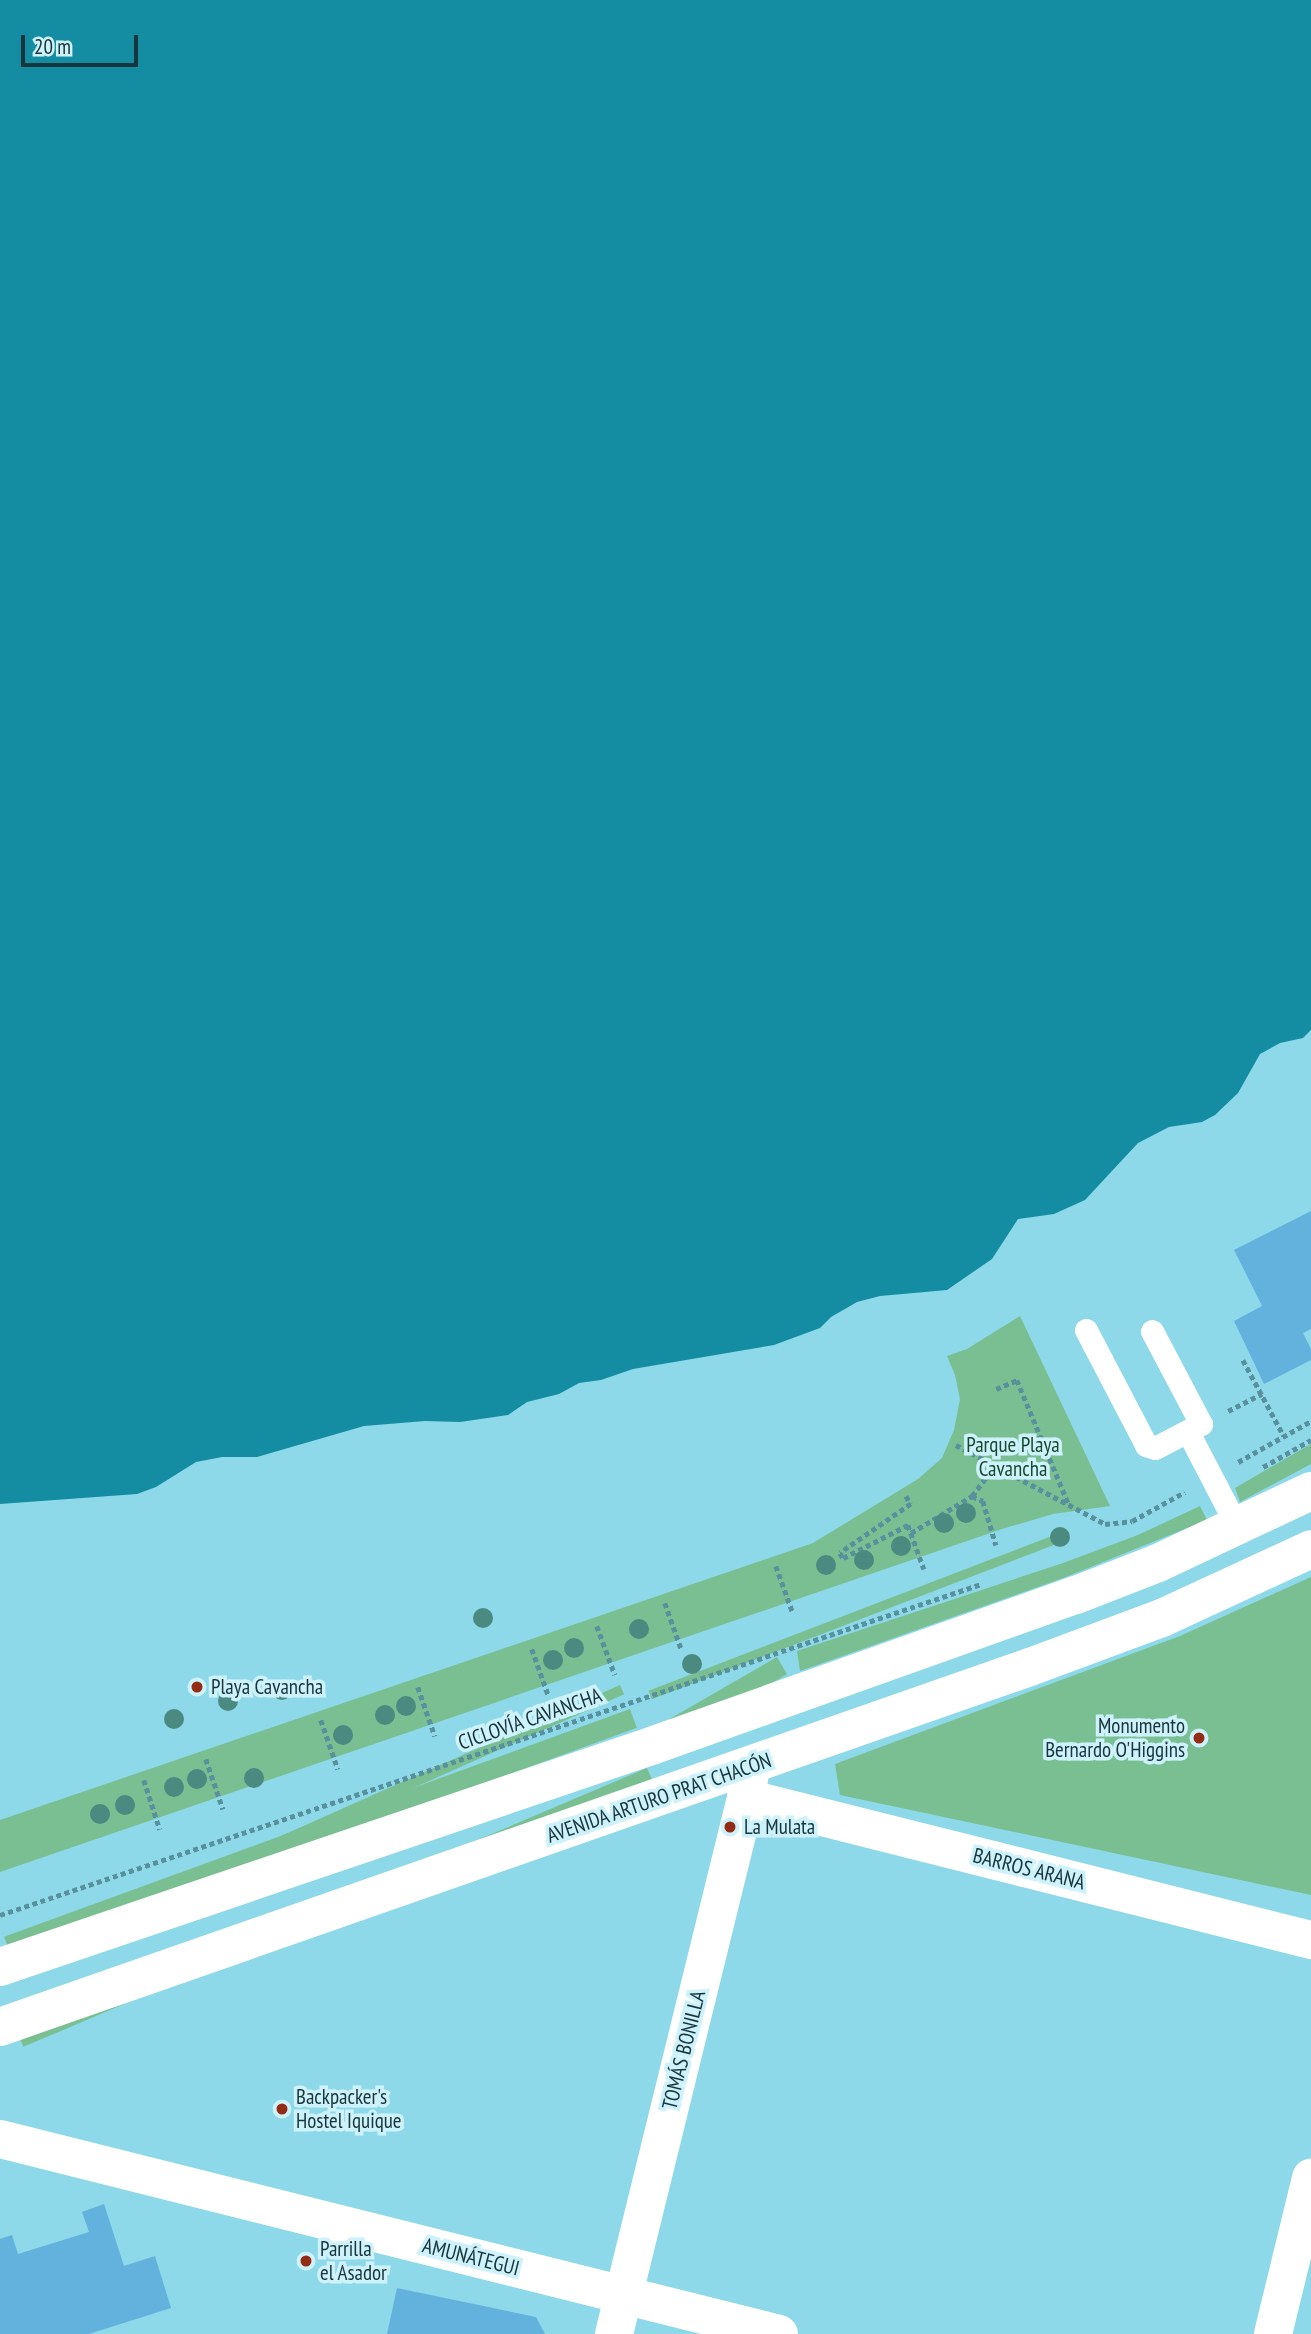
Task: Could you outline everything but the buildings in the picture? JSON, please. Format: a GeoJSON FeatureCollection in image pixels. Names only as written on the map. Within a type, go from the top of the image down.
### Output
{"type":"FeatureCollection","features":[{"type":"Feature","properties":{"kind":"main road"},"geometry":{"type":"LineString","coordinates":[[0,1967],[667,1740],[1076,1595],[1238,1528],[1311,1491]]}},
{"type":"Feature","properties":{"kind":"main road","name":"AVENIDA ARTURO PRAT CHACÓN"},"geometry":{"type":"LineString","coordinates":[[0,2027],[749,1782],[1162,1618],[1311,1549]]}},
{"type":"Feature","properties":{"kind":"main road","name":"BARROS ARANA"},"geometry":{"type":"LineString","coordinates":[[749,1782],[1311,1940]]}},
{"type":"Feature","properties":{"kind":"main road","name":"TOMÁS BONILLA"},"geometry":{"type":"LineString","coordinates":[[614,2334],[749,1782]]}},
{"type":"Feature","properties":{"kind":"main road","name":"AMUNÁTEGUI"},"geometry":{"type":"LineString","coordinates":[[0,2139],[779,2334]]}},
{"type":"Feature","properties":{"kind":"main road"},"geometry":{"type":"LineString","coordinates":[[1273,2334],[1311,2178]]}},
{"type":"Feature","properties":{"kind":"lane"},"geometry":{"type":"LineString","coordinates":[[1086,1329],[1146,1445],[1156,1448],[1201,1424],[1152,1331]]}},
{"type":"Feature","properties":{"kind":"lane"},"geometry":{"type":"LineString","coordinates":[[1188,1432],[1238,1528]]}},
{"type":"Feature","properties":{"kind":"path"},"geometry":{"type":"LineString","coordinates":[[1243,1360],[1285,1436]]}},
{"type":"Feature","properties":{"kind":"path"},"geometry":{"type":"LineString","coordinates":[[996,1390],[1017,1380],[1070,1505]]}},
{"type":"Feature","properties":{"kind":"path"},"geometry":{"type":"LineString","coordinates":[[957,1445],[1105,1524],[1117,1525],[1132,1521],[1311,1421]]}},
{"type":"Feature","properties":{"kind":"path"},"geometry":{"type":"LineString","coordinates":[[911,1533],[972,1496],[995,1465]]}},
{"type":"Feature","properties":{"kind":"path"},"geometry":{"type":"LineString","coordinates":[[906,1496],[911,1504],[840,1553],[843,1558],[908,1525],[924,1569]]}},
{"type":"Feature","properties":{"kind":"path"},"geometry":{"type":"LineString","coordinates":[[972,1496],[983,1501],[996,1545]]}},
{"type":"Feature","properties":{"kind":"path"},"geometry":{"type":"LineString","coordinates":[[776,1566],[793,1613]]}},
{"type":"Feature","properties":{"kind":"path","name":"CICLOVÍA CAVANCHA"},"geometry":{"type":"LineString","coordinates":[[0,1915],[991,1580]]}},
{"type":"Feature","properties":{"kind":"path"},"geometry":{"type":"LineString","coordinates":[[665,1603],[682,1651]]}},
{"type":"Feature","properties":{"kind":"path"},"geometry":{"type":"LineString","coordinates":[[597,1626],[615,1675]]}},
{"type":"Feature","properties":{"kind":"path"},"geometry":{"type":"LineString","coordinates":[[532,1648],[549,1697]]}},
{"type":"Feature","properties":{"kind":"path"},"geometry":{"type":"LineString","coordinates":[[418,1687],[435,1736]]}},
{"type":"Feature","properties":{"kind":"path"},"geometry":{"type":"LineString","coordinates":[[321,1720],[338,1769]]}},
{"type":"Feature","properties":{"kind":"path"},"geometry":{"type":"LineString","coordinates":[[206,1759],[223,1809]]}},
{"type":"Feature","properties":{"kind":"path"},"geometry":{"type":"LineString","coordinates":[[144,1780],[160,1830]]}},
{"type":"Feature","properties":{"kind":"green space","name":"Parque Playa Cavancha"},"geometry":{"type":"Polygon","coordinates":[[[1020,1316],[1110,1506],[1053,1514],[1002,1529],[0,1872],[0,1820],[813,1543],[918,1479],[942,1458],[954,1430],[960,1399],[955,1375],[947,1356],[967,1349],[1020,1316]]]}},
{"type":"Feature","properties":{"kind":"green space"},"geometry":{"type":"Polygon","coordinates":[[[1311,1444],[1311,1464],[1240,1502],[1235,1488],[1311,1444]]]}},
{"type":"Feature","properties":{"kind":"green space"},"geometry":{"type":"Polygon","coordinates":[[[1200,1506],[1207,1520],[1066,1577],[800,1671],[797,1651],[1063,1563],[1138,1535],[1200,1506]]]}},
{"type":"Feature","properties":{"kind":"green space"},"geometry":{"type":"Polygon","coordinates":[[[1065,1531],[1068,1539],[652,1699],[649,1691],[1065,1531]]]}},
{"type":"Feature","properties":{"kind":"green space"},"geometry":{"type":"Polygon","coordinates":[[[1311,1577],[1311,1895],[840,1795],[835,1764],[1180,1636],[1311,1577]]]}},
{"type":"Feature","properties":{"kind":"green space"},"geometry":{"type":"Polygon","coordinates":[[[777,1657],[787,1674],[674,1740],[664,1722],[777,1657]]]}},
{"type":"Feature","properties":{"kind":"green space"},"geometry":{"type":"Polygon","coordinates":[[[620,1685],[624,1694],[26,1961],[22,1951],[620,1685]]]}},
{"type":"Feature","properties":{"kind":"green space"},"geometry":{"type":"Polygon","coordinates":[[[630,1709],[637,1728],[11,1956],[4,1937],[630,1709]]]}},
{"type":"Feature","properties":{"kind":"green space"},"geometry":{"type":"Polygon","coordinates":[[[647,1768],[652,1780],[23,2047],[18,2035],[647,1768]]]}},
{"type":"Feature","properties":{"kind":"water"},"geometry":{"type":"Polygon","coordinates":[[[0,0],[1311,0],[1311,1030],[1303,1038],[1280,1043],[1260,1054],[1238,1093],[1215,1115],[1202,1122],[1169,1127],[1138,1143],[1085,1200],[1054,1214],[1018,1219],[992,1259],[947,1290],[880,1296],[857,1302],[831,1317],[820,1328],[774,1345],[633,1369],[601,1380],[579,1383],[559,1394],[527,1402],[508,1415],[460,1422],[425,1421],[364,1426],[257,1457],[222,1457],[196,1462],[156,1487],[137,1494],[0,1504],[0,0]]]}},
{"type":"Feature","properties":{"kind":"place","name":"Playa Cavancha"},"geometry":{"type":"Point","coordinates":[197,1687]}},
{"type":"Feature","properties":{"kind":"place","name":"Monumento Bernardo O'Higgins"},"geometry":{"type":"Point","coordinates":[1199,1738]}},
{"type":"Feature","properties":{"kind":"place","name":"La Mulata"},"geometry":{"type":"Point","coordinates":[730,1827]}},
{"type":"Feature","properties":{"kind":"place","name":"Backpacker's Hostel Iquique"},"geometry":{"type":"Point","coordinates":[282,2109]}},
{"type":"Feature","properties":{"kind":"place","name":"Parrilla el Asador"},"geometry":{"type":"Point","coordinates":[306,2261]}}]}
